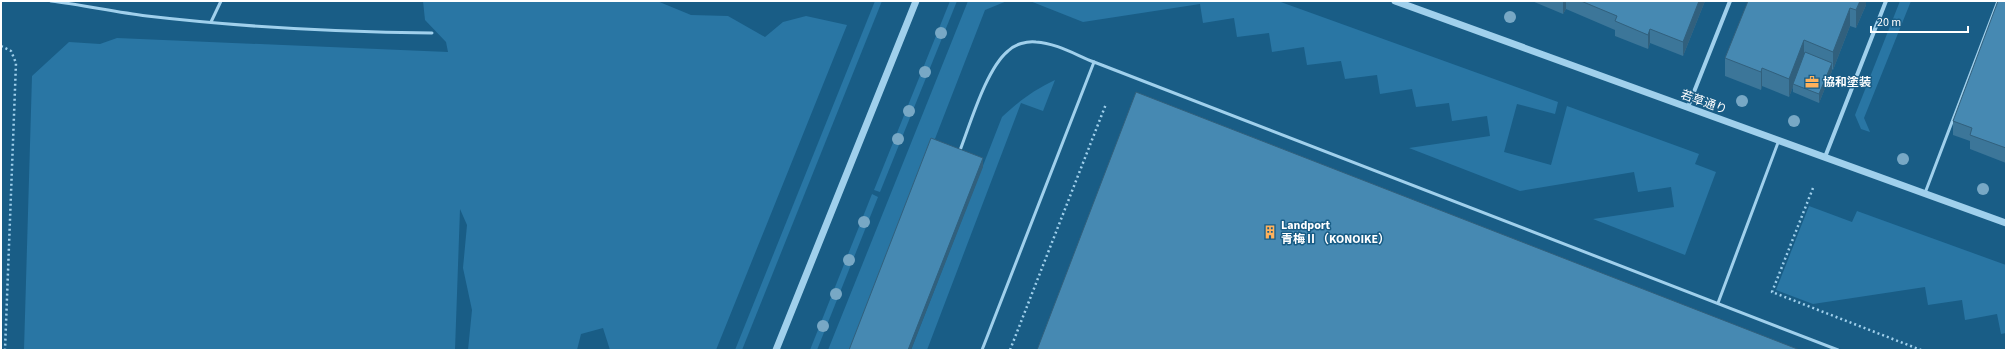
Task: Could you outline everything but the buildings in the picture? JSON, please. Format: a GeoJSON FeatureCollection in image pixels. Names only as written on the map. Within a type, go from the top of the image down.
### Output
{"type":"FeatureCollection","features":[{"type":"Feature","properties":{"kind":"street"},"geometry":{"type":"LineString","coordinates":[[776,350],[916,1]]}},
{"type":"Feature","properties":{"kind":"street","name":"若草通り"},"geometry":{"type":"LineString","coordinates":[[1395,1],[2006,223]]}},
{"type":"Feature","properties":{"kind":"street"},"geometry":{"type":"LineString","coordinates":[[1688,107],[1730,1]]}},
{"type":"Feature","properties":{"kind":"street"},"geometry":{"type":"LineString","coordinates":[[1824,157],[1886,1]]}},
{"type":"Feature","properties":{"kind":"lane"},"geometry":{"type":"LineString","coordinates":[[51,1],[90,6],[145,16],[211,22],[366,32],[432,33]]}},
{"type":"Feature","properties":{"kind":"lane"},"geometry":{"type":"LineString","coordinates":[[211,22],[221,1]]}},
{"type":"Feature","properties":{"kind":"lane"},"geometry":{"type":"LineString","coordinates":[[1925,193],[1998,1]]}},
{"type":"Feature","properties":{"kind":"lane"},"geometry":{"type":"LineString","coordinates":[[957,157],[993,70],[1008,50],[1021,43],[1036,42],[1051,45],[1838,350]]}},
{"type":"Feature","properties":{"kind":"lane"},"geometry":{"type":"LineString","coordinates":[[982,350],[1094,62]]}},
{"type":"Feature","properties":{"kind":"lane"},"geometry":{"type":"LineString","coordinates":[[1718,303],[1779,140]]}},
{"type":"Feature","properties":{"kind":"path"},"geometry":{"type":"LineString","coordinates":[[1,46],[11,51],[16,63],[5,350]]}},
{"type":"Feature","properties":{"kind":"path"},"geometry":{"type":"LineString","coordinates":[[1010,350],[1106,104]]}},
{"type":"Feature","properties":{"kind":"path"},"geometry":{"type":"LineString","coordinates":[[1813,188],[1772,292],[1921,350]]}},
{"type":"Feature","properties":{"kind":"shaded area"},"geometry":{"type":"Polygon","coordinates":[[[423,1],[657,1],[691,15],[728,16],[765,37],[783,22],[806,16],[847,25],[716,350],[610,350],[603,328],[581,334],[577,350],[468,350],[472,310],[463,268],[467,225],[460,209],[455,350],[24,350],[32,76],[69,42],[100,44],[117,38],[448,52],[446,42],[425,20],[423,1]]]}},
{"type":"Feature","properties":{"kind":"shaded area"},"geometry":{"type":"Polygon","coordinates":[[[875,1],[882,1],[742,350],[735,350],[875,1]]]}},
{"type":"Feature","properties":{"kind":"shaded area"},"geometry":{"type":"Polygon","coordinates":[[[950,1],[957,1],[880,192],[874,190],[950,1]]]}},
{"type":"Feature","properties":{"kind":"shaded area"},"geometry":{"type":"Polygon","coordinates":[[[968,1],[1007,1],[985,10],[853,350],[828,350],[968,1]]]}},
{"type":"Feature","properties":{"kind":"shaded area"},"geometry":{"type":"Polygon","coordinates":[[[1030,1],[1278,1],[1558,102],[1555,114],[1517,104],[1504,152],[1551,165],[1567,106],[1699,154],[1695,164],[1716,172],[1685,255],[1593,219],[1674,207],[1671,187],[1638,192],[1634,172],[1520,191],[1409,148],[1490,136],[1487,116],[1452,121],[1449,103],[1416,107],[1412,89],[1380,94],[1377,75],[1345,79],[1341,61],[1307,65],[1304,47],[1272,52],[1269,33],[1237,37],[1234,18],[1203,23],[1200,4],[1083,22],[1030,1]]]}},
{"type":"Feature","properties":{"kind":"shaded area"},"geometry":{"type":"Polygon","coordinates":[[[1900,1],[1911,1],[1864,118],[1870,132],[1861,129],[1855,115],[1900,1]]]}},
{"type":"Feature","properties":{"kind":"shaded area"},"geometry":{"type":"Polygon","coordinates":[[[1055,80],[1043,111],[1021,103],[927,350],[911,350],[1002,117],[1027,96],[1055,80]]]}},
{"type":"Feature","properties":{"kind":"shaded area"},"geometry":{"type":"Polygon","coordinates":[[[872,194],[878,197],[817,350],[810,350],[872,194]]]}},
{"type":"Feature","properties":{"kind":"shaded area"},"geometry":{"type":"Polygon","coordinates":[[[1809,206],[1852,222],[1857,211],[2006,265],[2006,333],[2001,334],[1997,314],[1965,320],[1962,300],[1928,305],[1925,287],[1813,304],[1776,290],[1809,206]]]}},
{"type":"Feature","properties":{"kind":"place","name":"協和塗装"},"geometry":{"type":"Point","coordinates":[1812,82]}},
{"type":"Feature","properties":{"kind":"place","name":"Landport 青梅Ⅱ（KONOIKE）"},"geometry":{"type":"Point","coordinates":[1270,232]}}]}
